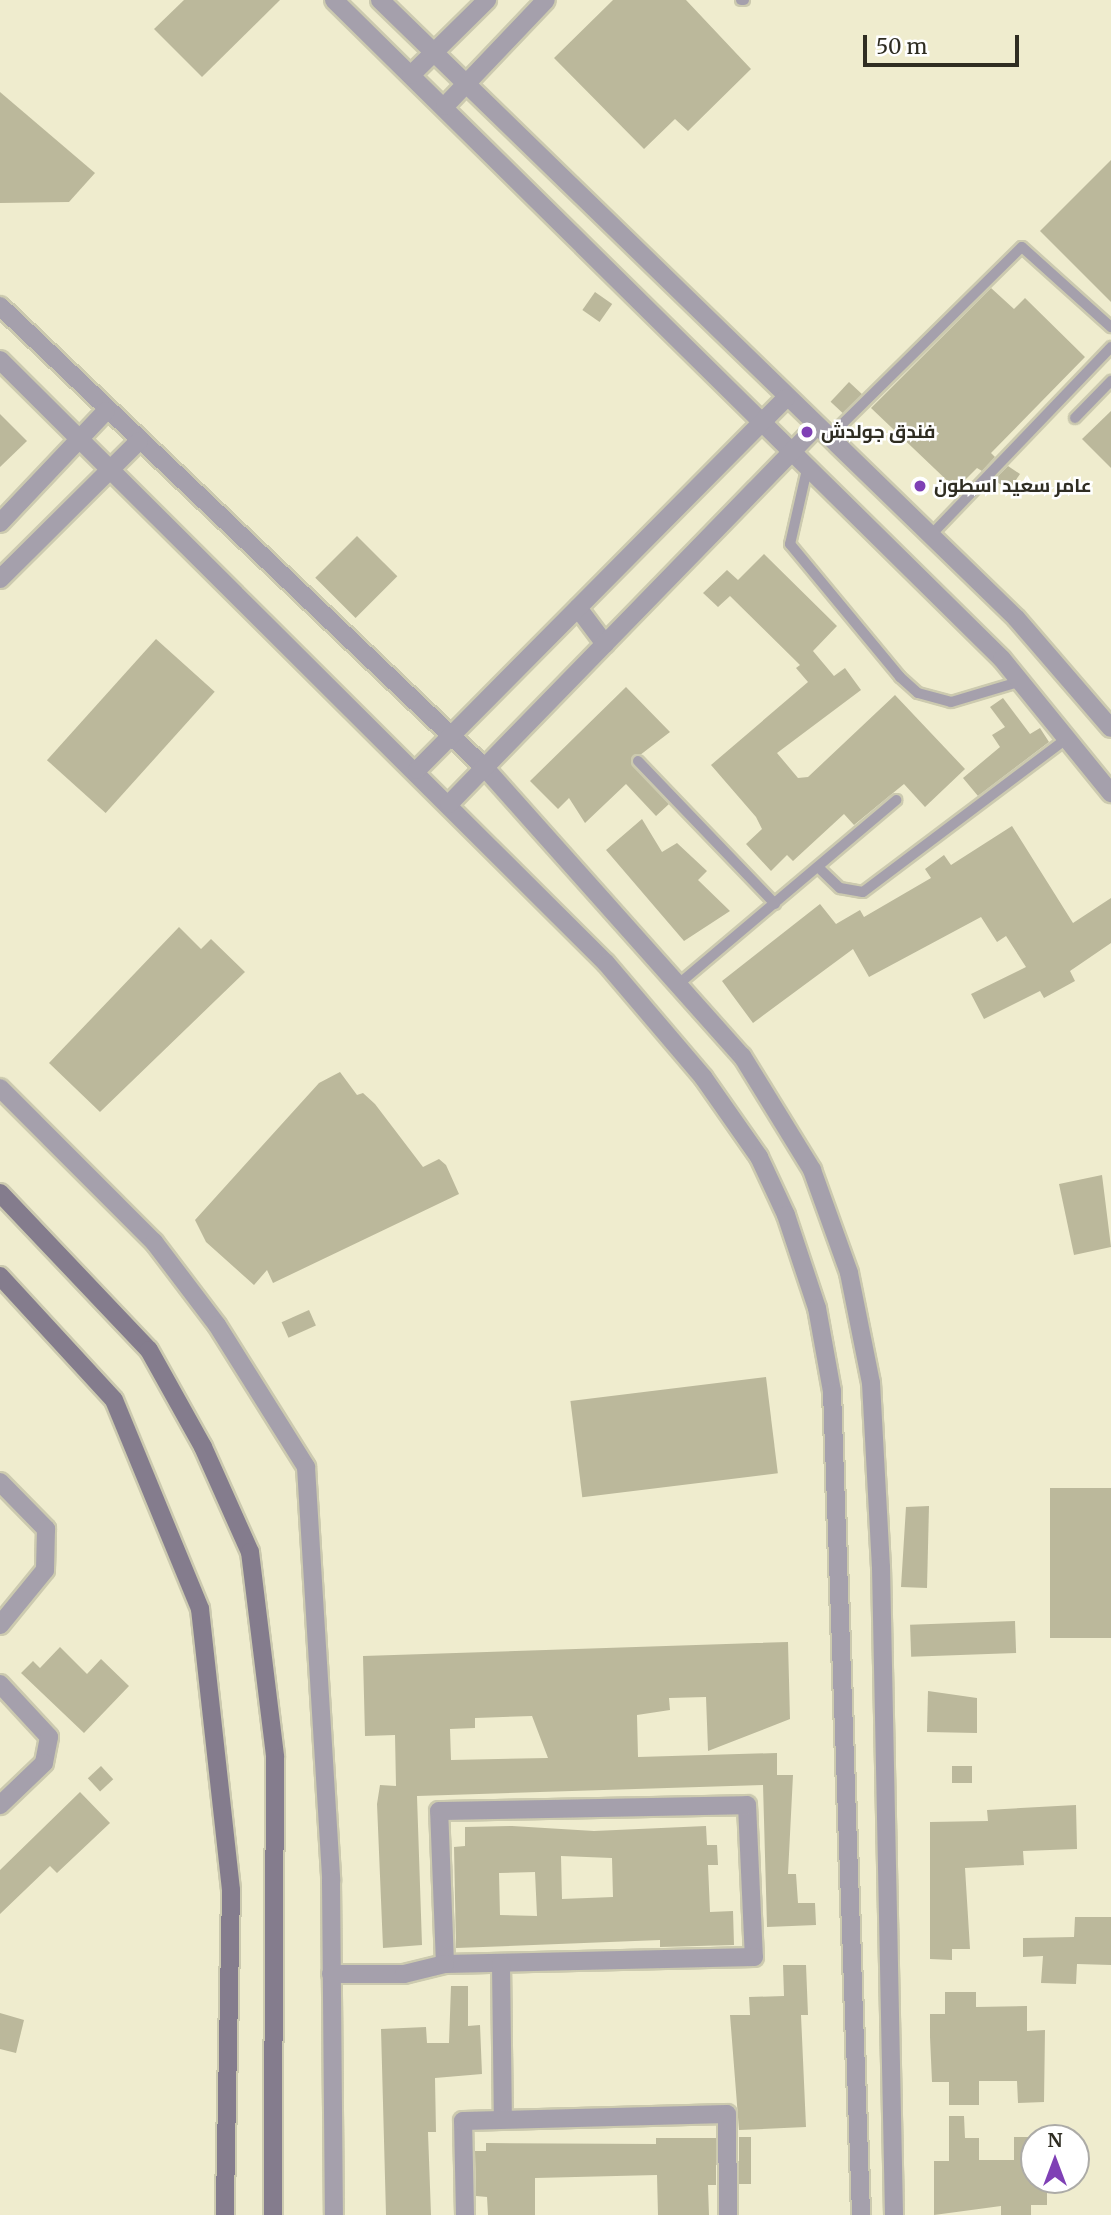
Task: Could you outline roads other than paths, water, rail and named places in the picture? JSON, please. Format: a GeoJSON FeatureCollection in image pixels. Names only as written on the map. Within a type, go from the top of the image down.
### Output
{"type":"FeatureCollection","features":[{"type":"Feature","properties":{"kind":"street"},"geometry":{"type":"LineString","coordinates":[[334,0],[445,106],[1023,681],[1070,737],[1111,793]]}},
{"type":"Feature","properties":{"kind":"street"},"geometry":{"type":"LineString","coordinates":[[380,0],[822,433],[1016,618],[1111,729]]}},
{"type":"Feature","properties":{"kind":"street"},"geometry":{"type":"LineString","coordinates":[[411,75],[487,0]]}},
{"type":"Feature","properties":{"kind":"street"},"geometry":{"type":"LineString","coordinates":[[445,106],[546,0]]}},
{"type":"Feature","properties":{"kind":"street"},"geometry":{"type":"LineString","coordinates":[[0,306],[106,411],[485,768],[681,982],[742,1056],[812,1170],[849,1273],[871,1383],[881,1567],[894,2215]]}},
{"type":"Feature","properties":{"kind":"street"},"geometry":{"type":"LineString","coordinates":[[0,360],[417,770],[606,963],[703,1077],[759,1157],[786,1214],[817,1308],[832,1391],[861,2215]]}},
{"type":"Feature","properties":{"kind":"street"},"geometry":{"type":"LineString","coordinates":[[417,770],[786,398]]}},
{"type":"Feature","properties":{"kind":"street"},"geometry":{"type":"LineString","coordinates":[[0,522],[106,411]]}},
{"type":"Feature","properties":{"kind":"street"},"geometry":{"type":"LineString","coordinates":[[449,804],[793,451],[822,433]]}},
{"type":"Feature","properties":{"kind":"street"},"geometry":{"type":"LineString","coordinates":[[0,579],[139,441]]}},
{"type":"Feature","properties":{"kind":"street"},"geometry":{"type":"LineString","coordinates":[[578,608],[605,644]]}},
{"type":"Feature","properties":{"kind":"street"},"geometry":{"type":"LineString","coordinates":[[0,1088],[154,1242],[217,1325],[306,1467],[331,1974],[334,2215]]}},
{"type":"Feature","properties":{"kind":"street"},"geometry":{"type":"LineString","coordinates":[[0,1193],[149,1350],[203,1447],[250,1552],[275,1757],[272,2215]]}},
{"type":"Feature","properties":{"kind":"street"},"geometry":{"type":"LineString","coordinates":[[0,1276],[114,1400],[200,1609],[231,1890],[225,2215]]}},
{"type":"Feature","properties":{"kind":"street"},"geometry":{"type":"LineString","coordinates":[[0,1482],[46,1529],[45,1570],[0,1625]]}},
{"type":"Feature","properties":{"kind":"street"},"geometry":{"type":"LineString","coordinates":[[0,1684],[49,1737],[44,1763],[0,1805]]}},
{"type":"Feature","properties":{"kind":"street"},"geometry":{"type":"LineString","coordinates":[[331,1974],[404,1974],[445,1964],[754,1957],[747,1805],[439,1811],[445,1964]]}},
{"type":"Feature","properties":{"kind":"street"},"geometry":{"type":"LineString","coordinates":[[501,1964],[503,2118]]}},
{"type":"Feature","properties":{"kind":"street"},"geometry":{"type":"LineString","coordinates":[[465,2215],[463,2120],[727,2114],[728,2215]]}},
{"type":"Feature","properties":{"kind":"lane"},"geometry":{"type":"LineString","coordinates":[[822,433],[1021,247],[1111,327]]}},
{"type":"Feature","properties":{"kind":"lane"},"geometry":{"type":"LineString","coordinates":[[930,536],[1111,347]]}},
{"type":"Feature","properties":{"kind":"lane"},"geometry":{"type":"LineString","coordinates":[[1075,418],[1111,381]]}},
{"type":"Feature","properties":{"kind":"lane"},"geometry":{"type":"LineString","coordinates":[[808,465],[790,544],[900,677],[918,693],[951,702],[1023,681]]}},
{"type":"Feature","properties":{"kind":"lane"},"geometry":{"type":"LineString","coordinates":[[820,868],[840,888],[863,892],[1070,737]]}},
{"type":"Feature","properties":{"kind":"lane"},"geometry":{"type":"LineString","coordinates":[[638,761],[775,904]]}},
{"type":"Feature","properties":{"kind":"lane"},"geometry":{"type":"LineString","coordinates":[[681,982],[820,868],[896,800]]}},
{"type":"Feature","properties":{"kind":"place","name":"فندق جولدش"},"geometry":{"type":"Point","coordinates":[807,432]}},
{"type":"Feature","properties":{"kind":"place","name":"عامر سعيد اسطون"},"geometry":{"type":"Point","coordinates":[920,486]}}]}
